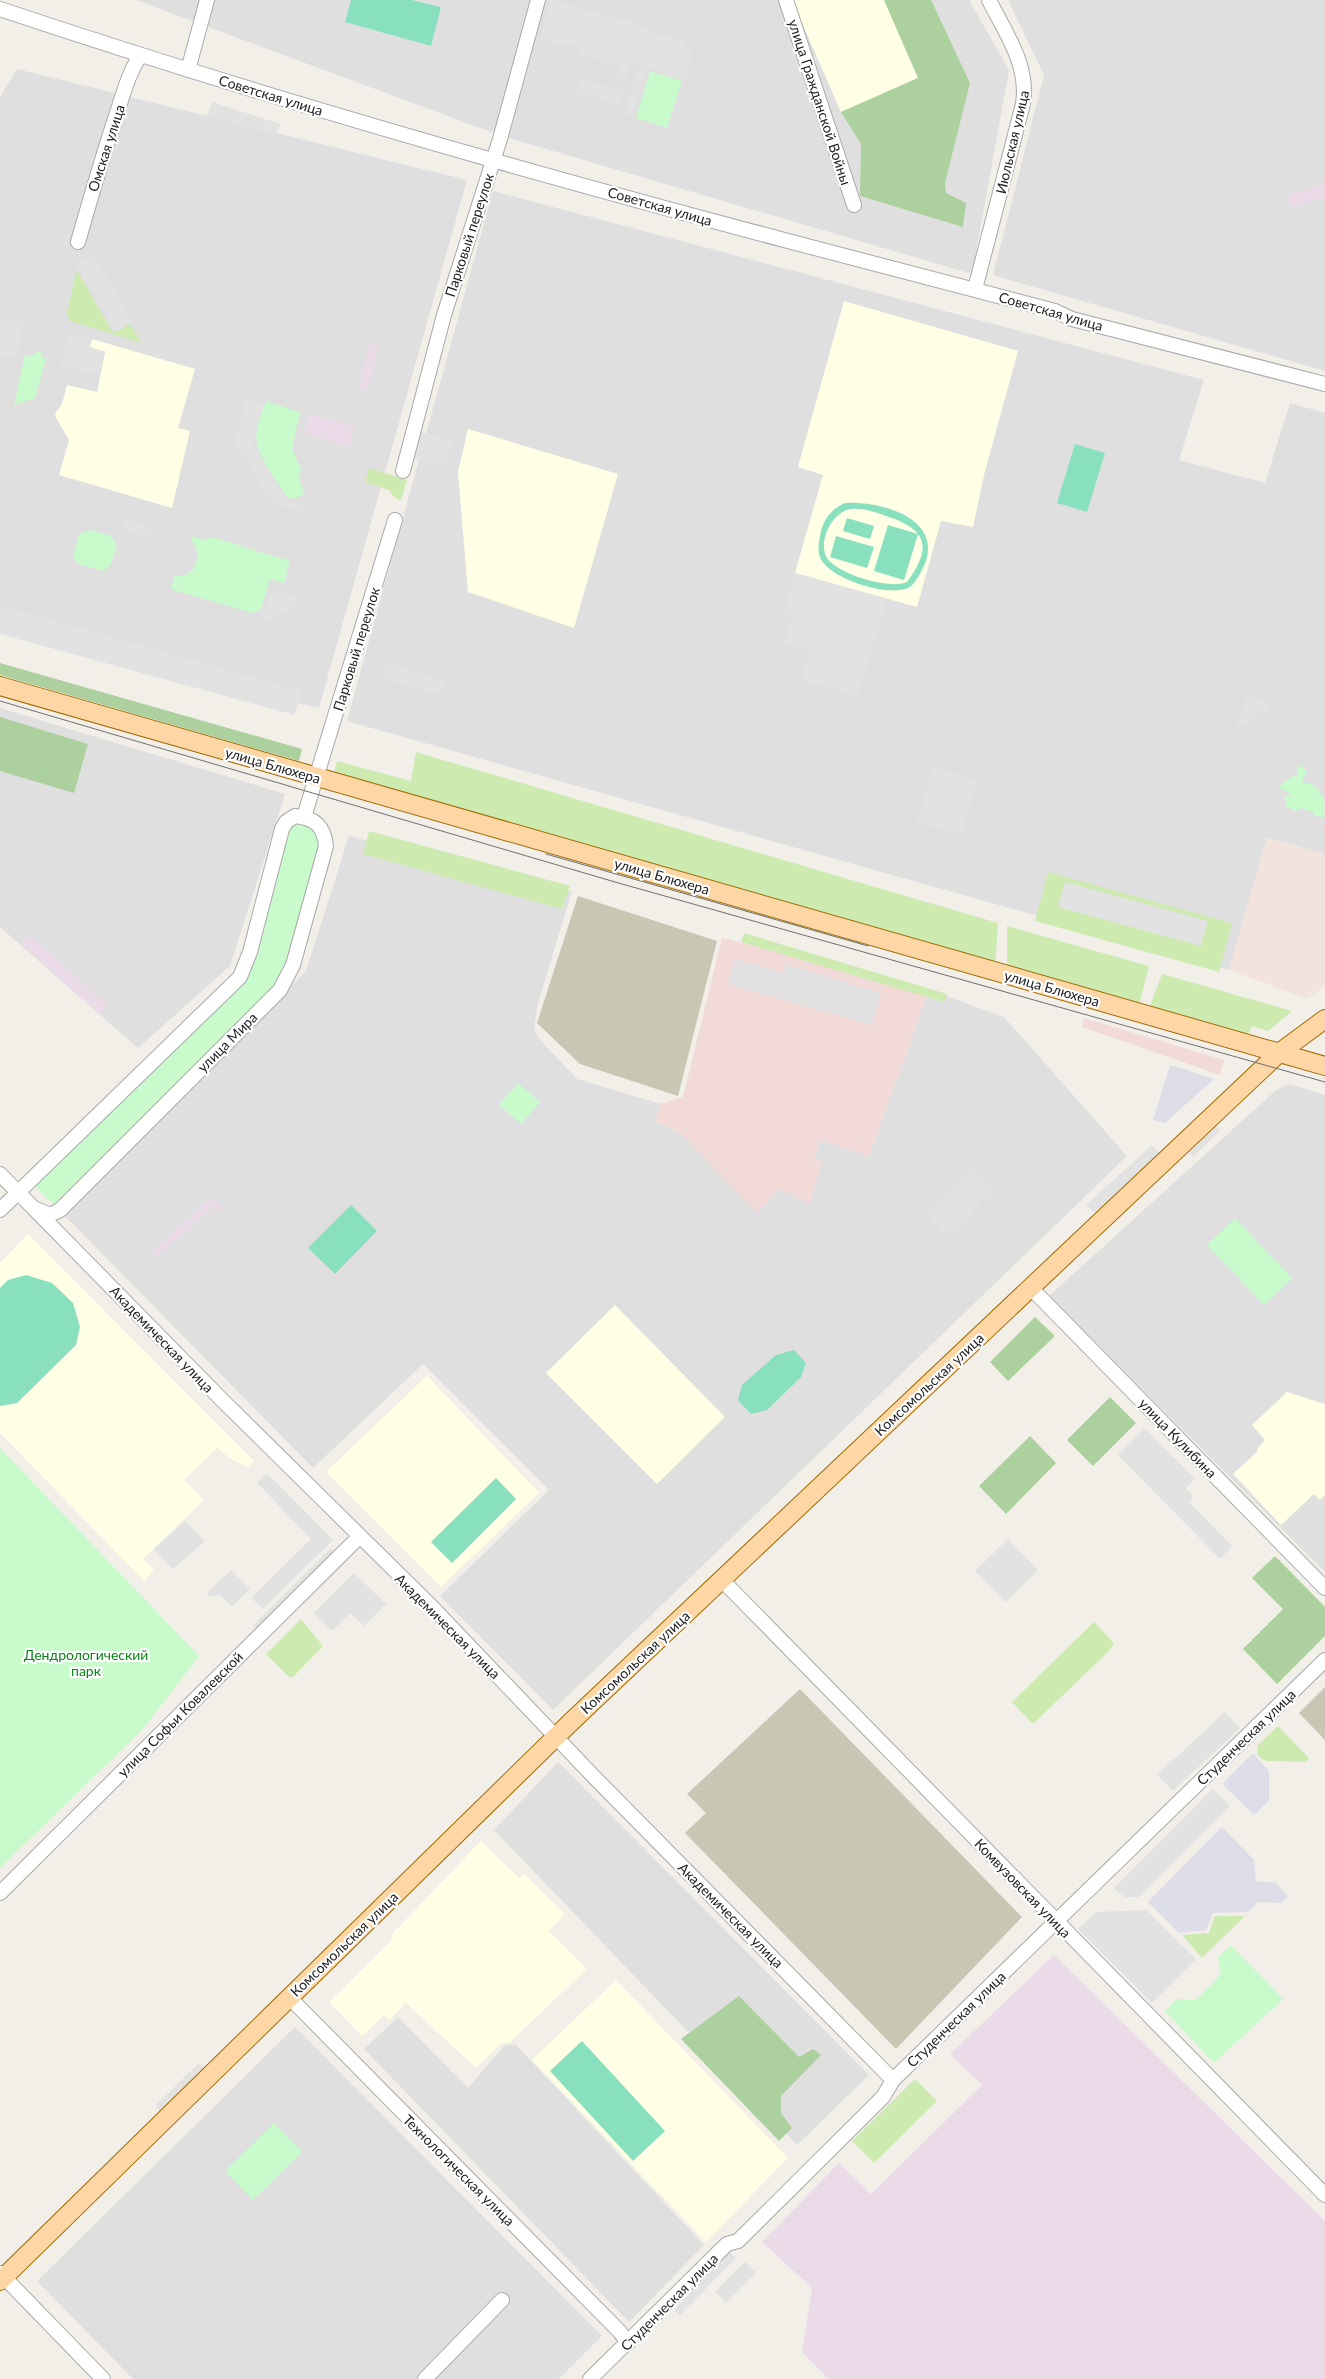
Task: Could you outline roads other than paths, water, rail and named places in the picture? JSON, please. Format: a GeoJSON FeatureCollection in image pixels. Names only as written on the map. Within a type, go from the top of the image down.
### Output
{"type":"FeatureCollection","features":[{"type":"Feature","properties":{"kind":"main road","name":"улица Блюхера"},"geometry":{"type":"LineString","coordinates":[[0,686],[1325,1066]]}},
{"type":"Feature","properties":{"kind":"main road","name":"Комсомольская улица"},"geometry":{"type":"LineString","coordinates":[[1,2277],[557,1736],[1278,1053],[1325,1019]]}},
{"type":"Feature","properties":{"kind":"street"},"geometry":{"type":"LineString","coordinates":[[188,70],[207,0]]}},
{"type":"Feature","properties":{"kind":"street","name":"Парковый переулок"},"geometry":{"type":"LineString","coordinates":[[403,471],[444,316],[493,160],[538,0]]}},
{"type":"Feature","properties":{"kind":"street","name":"улица Гражданской Войны"},"geometry":{"type":"LineString","coordinates":[[786,0],[854,205]]}},
{"type":"Feature","properties":{"kind":"street","name":"Июльская улица"},"geometry":{"type":"LineString","coordinates":[[975,289],[1023,104],[1025,84],[1019,60],[989,0]]}},
{"type":"Feature","properties":{"kind":"street","name":"Советская улица"},"geometry":{"type":"LineString","coordinates":[[0,9],[140,56],[493,160],[790,242],[975,289],[1055,311],[1072,319],[1325,384]]}},
{"type":"Feature","properties":{"kind":"street","name":"Омская улица"},"geometry":{"type":"LineString","coordinates":[[78,242],[99,166],[132,69],[140,56]]}},
{"type":"Feature","properties":{"kind":"street","name":"Парковый переулок"},"geometry":{"type":"LineString","coordinates":[[317,777],[395,520]]}},
{"type":"Feature","properties":{"kind":"street"},"geometry":{"type":"LineString","coordinates":[[0,1210],[240,978],[250,952],[282,829],[286,822],[295,816],[304,817],[317,777]]}},
{"type":"Feature","properties":{"kind":"street","name":"улица Мира"},"geometry":{"type":"LineString","coordinates":[[33,1208],[50,1215],[60,1210],[280,990],[293,965],[326,846],[322,827],[314,820],[304,817]]}},
{"type":"Feature","properties":{"kind":"street","name":"Академическая улица"},"geometry":{"type":"LineString","coordinates":[[0,1174],[433,1608],[596,1779],[893,2080]]}},
{"type":"Feature","properties":{"kind":"street","name":"улица Кулибина"},"geometry":{"type":"LineString","coordinates":[[1031,1288],[1325,1588]]}},
{"type":"Feature","properties":{"kind":"street","name":"улица Софьи Ковалевской"},"geometry":{"type":"LineString","coordinates":[[0,1893],[360,1536]]}},
{"type":"Feature","properties":{"kind":"street","name":"Комвузовская улица"},"geometry":{"type":"LineString","coordinates":[[722,1580],[1325,2194]]}},
{"type":"Feature","properties":{"kind":"street","name":"Студенческая улица"},"geometry":{"type":"LineString","coordinates":[[590,2379],[727,2244],[738,2240],[884,2097],[893,2080],[1057,1923],[1325,1660]]}},
{"type":"Feature","properties":{"kind":"street","name":"Технологическая улица"},"geometry":{"type":"LineString","coordinates":[[289,1997],[620,2332],[628,2343]]}},
{"type":"Feature","properties":{"kind":"street"},"geometry":{"type":"LineString","coordinates":[[1,2277],[103,2379]]}},
{"type":"Feature","properties":{"kind":"street"},"geometry":{"type":"LineString","coordinates":[[425,2379],[502,2300]]}},
{"type":"Feature","properties":{"kind":"tram line"},"geometry":{"type":"LineString","coordinates":[[0,701],[615,882],[1325,1082]]}},
{"type":"Feature","properties":{"kind":"tram line"},"geometry":{"type":"LineString","coordinates":[[546,854],[868,946]]}},
{"type":"Feature","properties":{"kind":"park label","name":"Дендрологический парк"},"geometry":{"type":"Point","coordinates":[86,1662]}}]}
